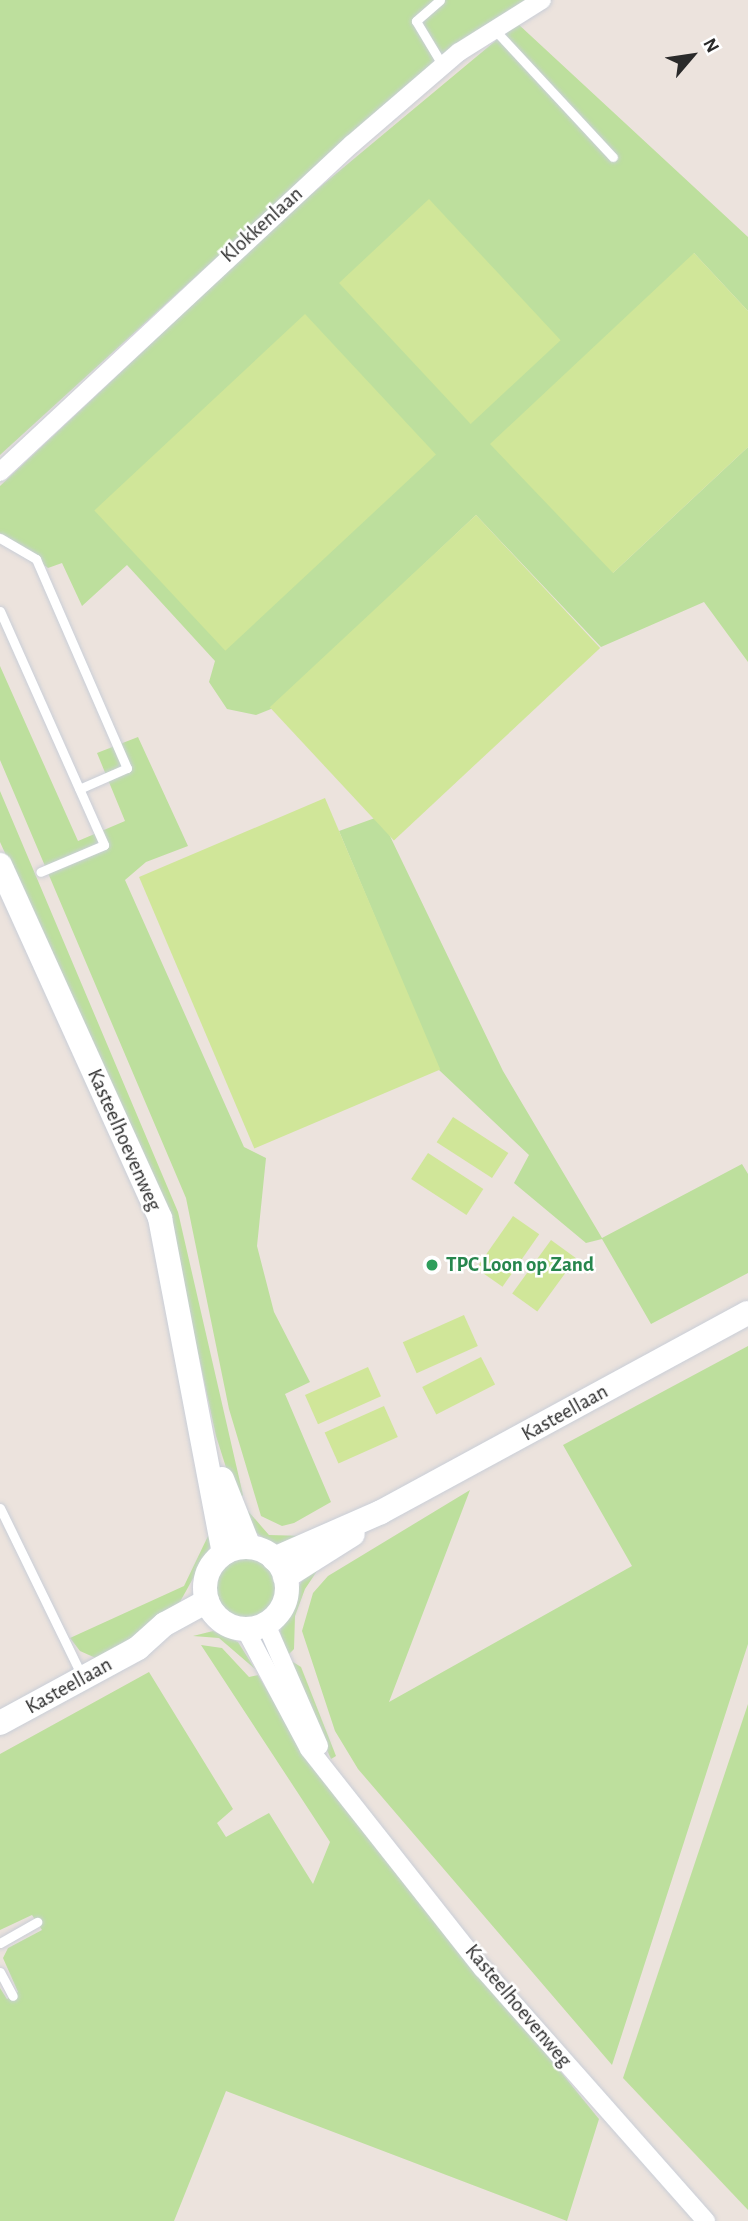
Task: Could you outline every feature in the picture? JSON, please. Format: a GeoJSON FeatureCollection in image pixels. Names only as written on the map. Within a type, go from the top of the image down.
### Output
{"type":"FeatureCollection","features":[{"type":"Feature","properties":{"kind":"street","name":"Klokkenlaan"},"geometry":{"type":"LineString","coordinates":[[0,472],[216,267],[443,66],[493,28],[542,0]]}},
{"type":"Feature","properties":{"kind":"street","name":"Kasteelhoevenweg"},"geometry":{"type":"LineString","coordinates":[[0,865],[160,1219],[204,1429],[224,1553]]}},
{"type":"Feature","properties":{"kind":"street","name":"Kasteellaan"},"geometry":{"type":"LineString","coordinates":[[280,1568],[748,1313]]}},
{"type":"Feature","properties":{"kind":"street","name":"Kasteelhoevenweg"},"geometry":{"type":"LineString","coordinates":[[204,1429],[249,1547]]}},
{"type":"Feature","properties":{"kind":"street"},"geometry":{"type":"LineString","coordinates":[[249,1547],[280,1568],[285,1600],[255,1626],[211,1608],[207,1574],[224,1553],[249,1547]]}},
{"type":"Feature","properties":{"kind":"street","name":"Kasteellaan"},"geometry":{"type":"LineString","coordinates":[[0,1723],[211,1608]]}},
{"type":"Feature","properties":{"kind":"street","name":"Kasteelhoevenweg"},"geometry":{"type":"LineString","coordinates":[[255,1626],[338,1784],[483,1969],[706,2221]]}},
{"type":"Feature","properties":{"kind":"lane"},"geometry":{"type":"LineString","coordinates":[[440,0],[416,21],[443,66]]}},
{"type":"Feature","properties":{"kind":"lane"},"geometry":{"type":"LineString","coordinates":[[493,28],[613,157]]}},
{"type":"Feature","properties":{"kind":"lane"},"geometry":{"type":"LineString","coordinates":[[0,538],[36,559],[127,768],[79,789]]}},
{"type":"Feature","properties":{"kind":"lane"},"geometry":{"type":"LineString","coordinates":[[0,611],[104,845],[40,872]]}},
{"type":"Feature","properties":{"kind":"lane"},"geometry":{"type":"LineString","coordinates":[[0,1508],[82,1678]]}},
{"type":"Feature","properties":{"kind":"lane"},"geometry":{"type":"LineString","coordinates":[[0,1943],[37,1923]]}},
{"type":"Feature","properties":{"kind":"lane"},"geometry":{"type":"LineString","coordinates":[[0,1972],[13,1996]]}},
{"type":"Feature","properties":{"kind":"green space"},"geometry":{"type":"Polygon","coordinates":[[[0,0],[526,0],[476,31],[350,136],[0,455],[0,0]]]}},
{"type":"Feature","properties":{"kind":"green space"},"geometry":{"type":"Polygon","coordinates":[[[517,23],[748,237],[748,311],[694,253],[613,573],[748,447],[748,662],[704,602],[601,647],[476,515],[271,709],[256,715],[227,709],[209,682],[215,661],[127,565],[82,606],[62,563],[48,568],[0,533],[0,486],[296,207],[517,23]]]}},
{"type":"Feature","properties":{"kind":"green space"},"geometry":{"type":"Polygon","coordinates":[[[429,199],[561,340],[471,424],[339,283],[429,199]]]}},
{"type":"Feature","properties":{"kind":"green space"},"geometry":{"type":"Polygon","coordinates":[[[694,253],[748,311],[748,447],[613,573],[490,444],[694,253]]]}},
{"type":"Feature","properties":{"kind":"green space"},"geometry":{"type":"Polygon","coordinates":[[[305,314],[436,454],[225,651],[94,510],[305,314]]]}},
{"type":"Feature","properties":{"kind":"green space"},"geometry":{"type":"Polygon","coordinates":[[[476,515],[600,648],[394,840],[270,707],[476,515]]]}},
{"type":"Feature","properties":{"kind":"green space"},"geometry":{"type":"Polygon","coordinates":[[[0,666],[78,841],[125,821],[97,753],[138,737],[188,846],[146,862],[125,880],[244,1147],[266,1158],[257,1246],[274,1312],[310,1382],[285,1394],[331,1502],[294,1523],[282,1526],[261,1516],[229,1409],[186,1198],[0,760],[0,666]]]}},
{"type":"Feature","properties":{"kind":"green space"},"geometry":{"type":"Polygon","coordinates":[[[0,791],[178,1212],[243,1495],[237,1502],[216,1436],[167,1209],[0,842],[0,791]]]}},
{"type":"Feature","properties":{"kind":"green space"},"geometry":{"type":"Polygon","coordinates":[[[325,798],[440,1070],[254,1148],[139,877],[325,798]]]}},
{"type":"Feature","properties":{"kind":"green space"},"geometry":{"type":"Polygon","coordinates":[[[375,818],[388,832],[503,1071],[602,1238],[742,1164],[748,1174],[748,1273],[651,1324],[602,1239],[586,1243],[514,1183],[529,1155],[439,1070],[339,831],[375,818]]]}},
{"type":"Feature","properties":{"kind":"green space"},"geometry":{"type":"Polygon","coordinates":[[[453,1117],[508,1153],[492,1178],[437,1142],[453,1117]]]}},
{"type":"Feature","properties":{"kind":"green space"},"geometry":{"type":"Polygon","coordinates":[[[428,1153],[483,1189],[466,1215],[411,1179],[428,1153]]]}},
{"type":"Feature","properties":{"kind":"green space"},"geometry":{"type":"Polygon","coordinates":[[[513,1216],[539,1234],[503,1287],[476,1268],[513,1216]]]}},
{"type":"Feature","properties":{"kind":"green space"},"geometry":{"type":"Polygon","coordinates":[[[551,1240],[576,1258],[537,1312],[512,1293],[551,1240]]]}},
{"type":"Feature","properties":{"kind":"green space"},"geometry":{"type":"Polygon","coordinates":[[[464,1315],[478,1346],[417,1373],[403,1342],[464,1315]]]}},
{"type":"Feature","properties":{"kind":"green space"},"geometry":{"type":"Polygon","coordinates":[[[748,1346],[748,1644],[612,2065],[358,1769],[335,1731],[302,1631],[313,1593],[328,1576],[470,1490],[389,1702],[632,1566],[563,1445],[748,1346]]]}},
{"type":"Feature","properties":{"kind":"green space"},"geometry":{"type":"Polygon","coordinates":[[[481,1357],[495,1385],[436,1415],[422,1387],[481,1357]]]}},
{"type":"Feature","properties":{"kind":"green space"},"geometry":{"type":"Polygon","coordinates":[[[368,1367],[381,1396],[318,1424],[305,1395],[368,1367]]]}},
{"type":"Feature","properties":{"kind":"green space"},"geometry":{"type":"Polygon","coordinates":[[[384,1406],[398,1437],[338,1463],[325,1432],[384,1406]]]}},
{"type":"Feature","properties":{"kind":"green space"},"geometry":{"type":"Polygon","coordinates":[[[248,1511],[269,1535],[304,1536],[275,1547],[250,1528],[248,1511]]]}},
{"type":"Feature","properties":{"kind":"green space"},"geometry":{"type":"Polygon","coordinates":[[[209,1534],[211,1546],[176,1609],[98,1659],[80,1651],[70,1638],[184,1586],[209,1534]]]}},
{"type":"Feature","properties":{"kind":"green space"},"geometry":{"type":"Polygon","coordinates":[[[245,1554],[270,1564],[280,1589],[270,1614],[245,1624],[220,1614],[210,1589],[220,1564],[245,1554]]]}},
{"type":"Feature","properties":{"kind":"green space"},"geometry":{"type":"Polygon","coordinates":[[[321,1565],[305,1589],[295,1616],[294,1649],[285,1658],[280,1631],[301,1582],[321,1565]]]}},
{"type":"Feature","properties":{"kind":"green space"},"geometry":{"type":"Polygon","coordinates":[[[213,1631],[238,1642],[255,1669],[219,1638],[193,1636],[213,1631]]]}},
{"type":"Feature","properties":{"kind":"green space"},"geometry":{"type":"Polygon","coordinates":[[[201,1645],[222,1648],[249,1677],[258,1675],[312,1766],[599,2119],[567,2221],[226,2091],[174,2221],[0,2221],[0,1988],[7,1999],[18,1992],[3,1958],[8,1948],[42,1930],[32,1915],[0,1930],[0,1754],[149,1672],[233,1809],[217,1823],[226,1837],[269,1813],[313,1884],[330,1842],[201,1645]]]}},
{"type":"Feature","properties":{"kind":"green space"},"geometry":{"type":"Polygon","coordinates":[[[293,1662],[301,1667],[336,1756],[331,1759],[288,1664],[293,1662]]]}},
{"type":"Feature","properties":{"kind":"green space"},"geometry":{"type":"Polygon","coordinates":[[[748,1704],[748,2210],[623,2078],[748,1704]]]}},
{"type":"Feature","properties":{"kind":"place","name":"TPC Loon op Zand"},"geometry":{"type":"Point","coordinates":[432,1265]}}]}
